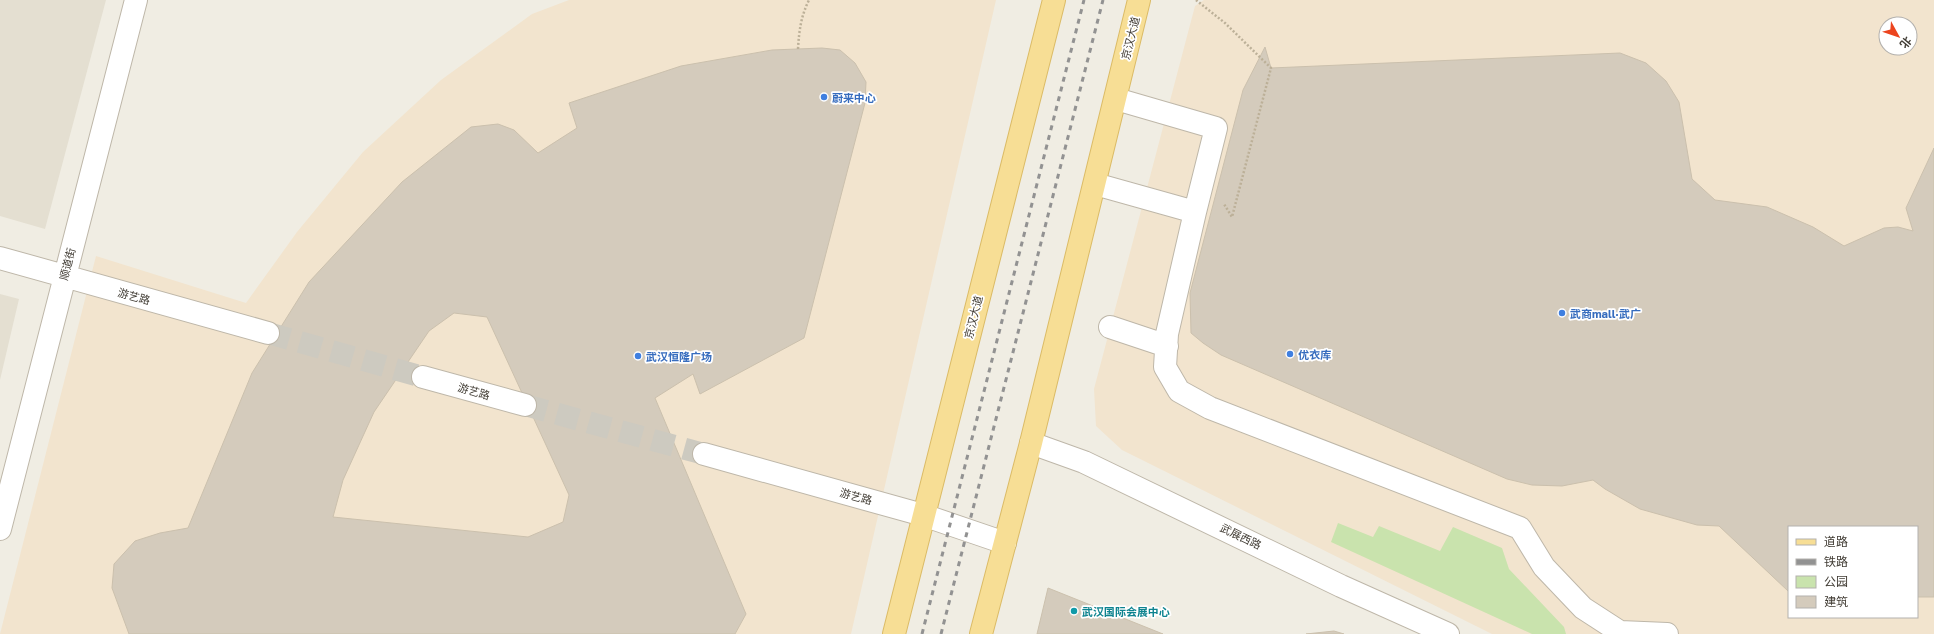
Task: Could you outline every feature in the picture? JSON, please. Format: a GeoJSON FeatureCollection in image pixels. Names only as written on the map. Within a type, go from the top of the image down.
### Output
{"type":"FeatureCollection","features":[{"type":"Feature","properties":{"kind":"main road","name":"京汉大道"},"geometry":{"type":"LineString","coordinates":[[894,634],[1054,0]]}},
{"type":"Feature","properties":{"kind":"main road","name":"京汉大道"},"geometry":{"type":"LineString","coordinates":[[981,634],[1006,543],[1140,0]]}},
{"type":"Feature","properties":{"kind":"street","name":"顺道街"},"geometry":{"type":"LineString","coordinates":[[0,529],[136,0]]}},
{"type":"Feature","properties":{"kind":"street"},"geometry":{"type":"LineString","coordinates":[[1116,99],[1216,128],[1167,334],[1165,367],[1179,391],[1210,408],[1520,528],[1544,567],[1583,608],[1619,633],[1667,634]]}},
{"type":"Feature","properties":{"kind":"street"},"geometry":{"type":"LineString","coordinates":[[1095,184],[1195,212]]}},
{"type":"Feature","properties":{"kind":"street","name":"游艺路"},"geometry":{"type":"LineString","coordinates":[[0,258],[268,333]]}},
{"type":"Feature","properties":{"kind":"street"},"geometry":{"type":"LineString","coordinates":[[1110,327],[1166,346]]}},
{"type":"Feature","properties":{"kind":"street","name":"游艺路"},"geometry":{"type":"LineString","coordinates":[[423,377],[525,405]]}},
{"type":"Feature","properties":{"kind":"street","name":"武展西路"},"geometry":{"type":"LineString","coordinates":[[1031,443],[1084,462],[1341,586],[1448,634]]}},
{"type":"Feature","properties":{"kind":"street","name":"游艺路"},"geometry":{"type":"LineString","coordinates":[[704,454],[923,515],[1006,543]]}},
{"type":"Feature","properties":{"kind":"path"},"geometry":{"type":"LineString","coordinates":[[798,49],[799,30],[804,10],[809,0]]}},
{"type":"Feature","properties":{"kind":"path"},"geometry":{"type":"LineString","coordinates":[[1195,212],[1216,192],[1232,217],[1271,68],[1225,23],[1196,0]]}},
{"type":"Feature","properties":{"kind":"shaded area"},"geometry":{"type":"Polygon","coordinates":[[[0,0],[106,0],[45,229],[0,216],[0,0]]]}},
{"type":"Feature","properties":{"kind":"shaded area","name":"武汉恒隆广场"},"geometry":{"type":"Polygon","coordinates":[[[569,0],[996,0],[851,634],[0,634],[96,256],[246,303],[297,232],[363,152],[441,80],[532,14],[569,0]]]}},
{"type":"Feature","properties":{"kind":"shaded area"},"geometry":{"type":"Polygon","coordinates":[[[1204,0],[1934,0],[1934,634],[1492,634],[1122,450],[1096,426],[1094,389],[1195,6],[1204,0]]]}},
{"type":"Feature","properties":{"kind":"shaded area"},"geometry":{"type":"Polygon","coordinates":[[[0,294],[19,299],[0,380],[0,294]]]}},
{"type":"Feature","properties":{"kind":"green space"},"geometry":{"type":"Polygon","coordinates":[[[1338,523],[1373,537],[1379,526],[1440,551],[1453,527],[1502,548],[1509,569],[1564,627],[1566,634],[1532,634],[1331,542],[1338,523]]]}},
{"type":"Feature","properties":{"kind":"building","name":"武商mall·武广"},"geometry":{"type":"Polygon","coordinates":[[[1265,47],[1271,68],[1620,53],[1646,63],[1666,81],[1679,102],[1692,179],[1715,200],[1767,207],[1813,227],[1844,246],[1884,228],[1898,227],[1913,231],[1906,208],[1934,148],[1934,597],[1918,597],[1918,526],[1788,526],[1788,591],[1719,526],[1697,525],[1640,509],[1605,489],[1593,480],[1562,486],[1532,485],[1507,479],[1221,355],[1203,343],[1191,333],[1190,293],[1243,90],[1265,47]]]}},
{"type":"Feature","properties":{"kind":"building","name":"武汉恒隆广场"},"geometry":{"type":"Polygon","coordinates":[[[822,48],[840,50],[855,63],[866,82],[865,103],[804,338],[700,394],[693,374],[655,398],[746,614],[735,634],[129,634],[112,588],[114,564],[135,541],[160,533],[188,528],[252,373],[309,282],[402,182],[471,127],[498,124],[514,130],[538,153],[577,128],[569,103],[681,66],[772,50],[822,48]],[[454,313],[429,331],[374,412],[343,480],[333,517],[528,537],[563,522],[569,495],[487,317],[454,313]]]}},
{"type":"Feature","properties":{"kind":"building","name":"武汉国际会展中心"},"geometry":{"type":"Polygon","coordinates":[[[1048,588],[1163,634],[1037,634],[1048,588]]]}},
{"type":"Feature","properties":{"kind":"building"},"geometry":{"type":"Polygon","coordinates":[[[1334,631],[1344,634],[1306,634],[1334,631]]]}},
{"type":"Feature","properties":{"kind":"tunnel"},"geometry":{"type":"LineString","coordinates":[[268,333],[423,377]]}},
{"type":"Feature","properties":{"kind":"tunnel"},"geometry":{"type":"LineString","coordinates":[[525,405],[704,454]]}},
{"type":"Feature","properties":{"kind":"railway"},"geometry":{"type":"LineString","coordinates":[[922,634],[1084,0]]}},
{"type":"Feature","properties":{"kind":"railway"},"geometry":{"type":"LineString","coordinates":[[941,634],[1103,0]]}},
{"type":"Feature","properties":{"kind":"place","name":"蔚来中心"},"geometry":{"type":"Point","coordinates":[824,97]}},
{"type":"Feature","properties":{"kind":"place","name":"武商mall·武广"},"geometry":{"type":"Point","coordinates":[1562,313]}},
{"type":"Feature","properties":{"kind":"place","name":"优衣库"},"geometry":{"type":"Point","coordinates":[1290,354]}},
{"type":"Feature","properties":{"kind":"place","name":"武汉恒隆广场"},"geometry":{"type":"Point","coordinates":[638,356]}},
{"type":"Feature","properties":{"kind":"place","name":"武汉国际会展中心"},"geometry":{"type":"Point","coordinates":[1074,611]}}]}
